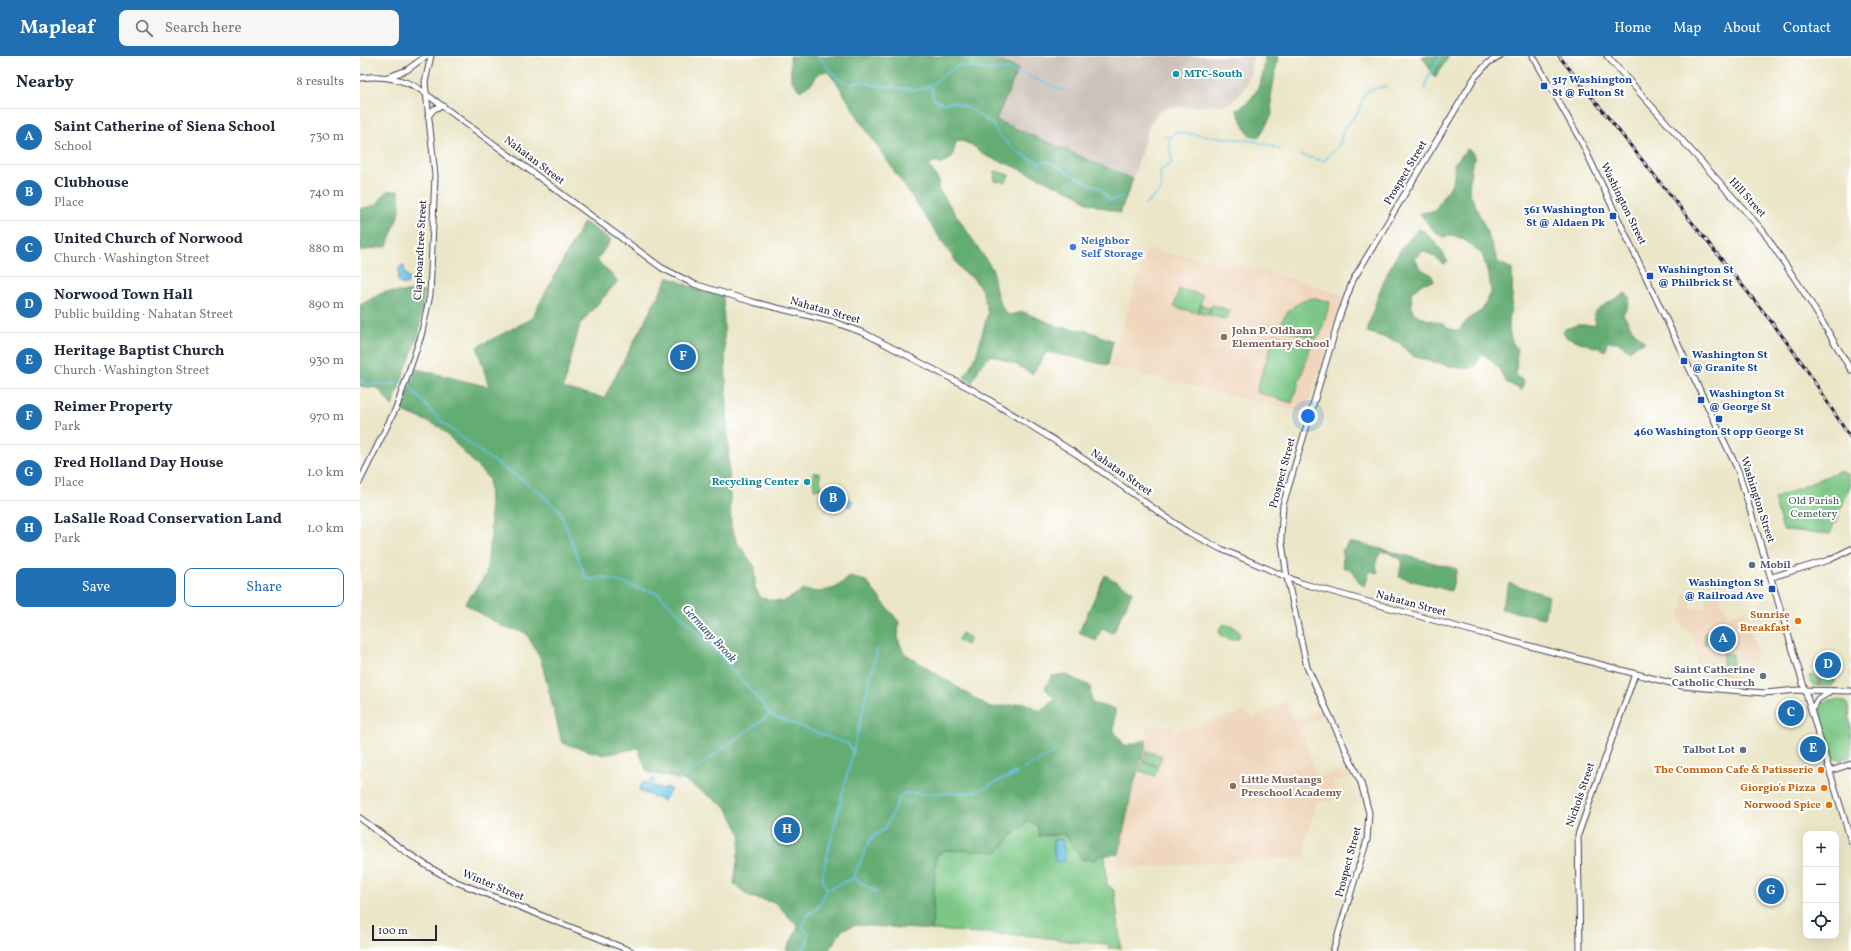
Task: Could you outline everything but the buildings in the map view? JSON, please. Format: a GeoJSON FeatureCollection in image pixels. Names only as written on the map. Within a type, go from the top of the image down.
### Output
{"type":"FeatureCollection","features":[{"type":"Feature","properties":{"kind":"main road"},"geometry":{"type":"LineString","coordinates":[[386,77],[400,74],[417,64],[426,56]]}},
{"type":"Feature","properties":{"kind":"main road","name":"Clapboardtree Street"},"geometry":{"type":"LineString","coordinates":[[360,481],[397,406],[422,336],[430,295],[435,175],[432,138],[425,93],[426,75],[431,56]]}},
{"type":"Feature","properties":{"kind":"main road","name":"Prospect Street"},"geometry":{"type":"LineString","coordinates":[[1333,951],[1368,840],[1369,812],[1361,783],[1307,667],[1287,578],[1281,536],[1284,501],[1349,288],[1475,77],[1488,63],[1499,56]]}},
{"type":"Feature","properties":{"kind":"main road","name":"Washington Street"},"geometry":{"type":"LineString","coordinates":[[1532,56],[1579,137],[1735,461],[1772,577],[1851,841]]}},
{"type":"Feature","properties":{"kind":"main road","name":"Hill Street"},"geometry":{"type":"LineString","coordinates":[[1607,56],[1763,231],[1805,294],[1851,370]]}},
{"type":"Feature","properties":{"kind":"main road","name":"Nahatan Street"},"geometry":{"type":"LineString","coordinates":[[360,78],[386,77],[410,83],[662,268],[694,284],[753,302],[834,322],[864,333],[973,390],[1081,458],[1186,532],[1287,578],[1354,599],[1666,682],[1697,688],[1764,693],[1806,691],[1851,692]]}},
{"type":"Feature","properties":{"kind":"main road"},"geometry":{"type":"LineString","coordinates":[[428,116],[434,109],[443,106]]}},
{"type":"Feature","properties":{"kind":"main road"},"geometry":{"type":"LineString","coordinates":[[1772,577],[1829,560],[1851,549]]}},
{"type":"Feature","properties":{"kind":"main road","name":"Nichols Street"},"geometry":{"type":"LineString","coordinates":[[1580,951],[1578,835],[1635,674]]}},
{"type":"Feature","properties":{"kind":"main road"},"geometry":{"type":"LineString","coordinates":[[1812,712],[1813,705],[1818,699],[1833,692]]}},
{"type":"Feature","properties":{"kind":"main road"},"geometry":{"type":"LineString","coordinates":[[1830,771],[1851,764]]}},
{"type":"Feature","properties":{"kind":"main road","name":"Winter Street"},"geometry":{"type":"LineString","coordinates":[[360,818],[403,850],[454,881],[631,951]]}},
{"type":"Feature","properties":{"kind":"shaded area"},"geometry":{"type":"Polygon","coordinates":[[[988,56],[1253,56],[1250,75],[1245,87],[1232,102],[1224,105],[1169,107],[1160,110],[1156,114],[1149,126],[1133,179],[996,120],[1018,69],[988,56]]]}},
{"type":"Feature","properties":{"kind":"shaded area","name":"John P. Oldham Elementary School"},"geometry":{"type":"Polygon","coordinates":[[[1147,249],[1266,271],[1343,295],[1305,413],[1110,366],[1147,249]]]}},
{"type":"Feature","properties":{"kind":"shaded area"},"geometry":{"type":"Polygon","coordinates":[[[1720,592],[1721,604],[1723,604],[1728,616],[1744,611],[1754,641],[1754,667],[1743,675],[1743,684],[1702,683],[1700,671],[1696,661],[1697,647],[1691,634],[1681,626],[1679,610],[1683,609],[1683,594],[1691,593],[1691,609],[1707,607],[1705,593],[1720,592]]]}},
{"type":"Feature","properties":{"kind":"shaded area","name":"Little Mustangs Preschool Academy"},"geometry":{"type":"Polygon","coordinates":[[[1286,701],[1295,720],[1321,708],[1324,715],[1298,729],[1308,748],[1316,777],[1348,769],[1352,777],[1333,782],[1337,800],[1317,802],[1305,841],[1306,857],[1120,869],[1119,854],[1132,790],[1146,746],[1146,727],[1173,726],[1174,733],[1243,712],[1254,719],[1286,701]]]}},
{"type":"Feature","properties":{"kind":"green space"},"geometry":{"type":"Polygon","coordinates":[[[790,56],[988,56],[1018,69],[996,120],[1133,179],[1120,213],[1088,203],[1078,195],[1013,166],[986,156],[972,145],[960,140],[956,142],[952,158],[942,164],[936,161],[929,166],[940,182],[938,188],[993,270],[995,287],[999,300],[1008,315],[1023,312],[1060,327],[1088,331],[1113,341],[1108,365],[1047,352],[1032,374],[1017,365],[991,355],[981,365],[972,382],[964,377],[976,356],[988,313],[982,290],[973,278],[963,272],[863,125],[837,83],[827,71],[819,73],[812,83],[800,91],[791,80],[790,56]]]}},
{"type":"Feature","properties":{"kind":"green space"},"geometry":{"type":"Polygon","coordinates":[[[1265,56],[1278,56],[1271,97],[1272,115],[1259,137],[1249,135],[1236,110],[1249,100],[1258,88],[1263,72],[1265,56]]]}},
{"type":"Feature","properties":{"kind":"green space"},"geometry":{"type":"Polygon","coordinates":[[[1422,56],[1449,56],[1435,78],[1422,56]]]}},
{"type":"Feature","properties":{"kind":"green space"},"geometry":{"type":"Polygon","coordinates":[[[1467,149],[1472,152],[1475,159],[1471,168],[1469,192],[1485,227],[1498,262],[1512,269],[1512,294],[1509,331],[1513,343],[1517,349],[1516,376],[1524,381],[1522,390],[1506,382],[1499,369],[1489,358],[1482,354],[1475,366],[1469,369],[1453,367],[1412,356],[1398,342],[1367,332],[1380,290],[1392,263],[1409,239],[1419,229],[1432,239],[1448,262],[1443,264],[1434,256],[1423,251],[1415,258],[1421,268],[1431,274],[1434,281],[1423,283],[1411,293],[1412,311],[1423,318],[1441,323],[1451,329],[1458,330],[1469,319],[1482,310],[1491,293],[1489,276],[1482,254],[1466,241],[1453,235],[1444,237],[1435,232],[1419,213],[1436,211],[1442,198],[1451,185],[1454,173],[1454,164],[1467,149]]]}},
{"type":"Feature","properties":{"kind":"green space"},"geometry":{"type":"Polygon","coordinates":[[[995,171],[1009,175],[1006,182],[994,181],[995,171]]]}},
{"type":"Feature","properties":{"kind":"green space"},"geometry":{"type":"Polygon","coordinates":[[[387,191],[399,191],[400,211],[387,246],[360,251],[360,209],[376,205],[387,191]]]}},
{"type":"Feature","properties":{"kind":"green space"},"geometry":{"type":"Polygon","coordinates":[[[584,222],[611,240],[597,260],[618,281],[580,324],[563,388],[604,398],[668,277],[694,288],[723,296],[731,526],[737,542],[755,567],[755,587],[761,598],[783,602],[803,590],[819,592],[835,588],[850,577],[866,581],[899,622],[898,639],[904,653],[990,708],[1024,703],[1041,711],[1055,699],[1045,688],[1052,676],[1064,674],[1090,686],[1092,703],[1115,709],[1114,731],[1125,746],[1146,740],[1146,746],[1132,790],[1119,854],[1097,856],[1096,860],[1082,859],[1065,834],[1039,836],[1037,825],[1027,822],[1014,833],[998,852],[946,850],[936,856],[932,930],[857,925],[843,929],[828,951],[786,951],[798,927],[776,903],[750,897],[734,884],[741,834],[726,807],[686,781],[647,772],[638,748],[604,755],[562,743],[541,660],[526,633],[502,626],[465,604],[486,574],[491,534],[489,479],[440,427],[401,410],[416,369],[489,387],[477,347],[531,319],[584,222]]]}},
{"type":"Feature","properties":{"kind":"green space"},"geometry":{"type":"Polygon","coordinates":[[[1179,289],[1203,295],[1198,313],[1174,307],[1179,289]]]}},
{"type":"Feature","properties":{"kind":"green space"},"geometry":{"type":"Polygon","coordinates":[[[384,292],[424,292],[419,333],[392,406],[378,388],[360,386],[360,305],[384,292]]]}},
{"type":"Feature","properties":{"kind":"green space"},"geometry":{"type":"Polygon","coordinates":[[[1625,293],[1630,297],[1627,308],[1623,314],[1632,329],[1645,342],[1637,345],[1630,351],[1617,342],[1607,342],[1605,351],[1574,339],[1567,338],[1563,333],[1565,329],[1577,325],[1596,325],[1594,314],[1599,308],[1625,293]]]}},
{"type":"Feature","properties":{"kind":"green space"},"geometry":{"type":"Polygon","coordinates":[[[1314,298],[1330,302],[1320,336],[1315,339],[1279,328],[1284,317],[1292,308],[1308,299],[1314,298]]]}},
{"type":"Feature","properties":{"kind":"green space"},"geometry":{"type":"Polygon","coordinates":[[[1201,305],[1210,307],[1208,315],[1199,313],[1201,305]]]}},
{"type":"Feature","properties":{"kind":"green space"},"geometry":{"type":"Polygon","coordinates":[[[1212,305],[1229,310],[1227,320],[1209,315],[1212,305]]]}},
{"type":"Feature","properties":{"kind":"green space"},"geometry":{"type":"Polygon","coordinates":[[[1275,334],[1311,346],[1292,403],[1256,392],[1275,334]]]}},
{"type":"Feature","properties":{"kind":"green space","name":"Old Parish Cemetery"},"geometry":{"type":"Polygon","coordinates":[[[1839,471],[1848,474],[1851,485],[1830,534],[1783,530],[1774,499],[1839,471]]]}},
{"type":"Feature","properties":{"kind":"green space"},"geometry":{"type":"Polygon","coordinates":[[[813,473],[820,473],[821,489],[814,489],[813,473]]]}},
{"type":"Feature","properties":{"kind":"green space"},"geometry":{"type":"Polygon","coordinates":[[[1348,543],[1358,543],[1457,569],[1451,591],[1399,577],[1402,560],[1387,552],[1382,552],[1377,559],[1378,573],[1370,571],[1365,586],[1362,585],[1353,571],[1343,567],[1342,551],[1348,543]]]}},
{"type":"Feature","properties":{"kind":"green space"},"geometry":{"type":"Polygon","coordinates":[[[1105,575],[1133,591],[1113,633],[1102,628],[1096,641],[1079,632],[1105,575]]]}},
{"type":"Feature","properties":{"kind":"green space"},"geometry":{"type":"Polygon","coordinates":[[[1509,583],[1549,596],[1544,618],[1501,609],[1509,583]]]}},
{"type":"Feature","properties":{"kind":"green space"},"geometry":{"type":"Polygon","coordinates":[[[1222,625],[1235,628],[1240,635],[1238,639],[1230,640],[1220,635],[1219,630],[1222,625]]]}},
{"type":"Feature","properties":{"kind":"green space"},"geometry":{"type":"Polygon","coordinates":[[[1705,632],[1723,633],[1722,644],[1704,644],[1705,632]]]}},
{"type":"Feature","properties":{"kind":"green space"},"geometry":{"type":"Polygon","coordinates":[[[962,633],[970,638],[967,645],[958,640],[962,633]]]}},
{"type":"Feature","properties":{"kind":"green space"},"geometry":{"type":"Polygon","coordinates":[[[1723,653],[1733,654],[1732,672],[1722,672],[1723,653]]]}},
{"type":"Feature","properties":{"kind":"green space"},"geometry":{"type":"Polygon","coordinates":[[[1814,675],[1815,677],[1818,677],[1819,686],[1811,684],[1809,676],[1814,675]]]}},
{"type":"Feature","properties":{"kind":"green space"},"geometry":{"type":"Polygon","coordinates":[[[1820,677],[1834,677],[1834,683],[1832,683],[1832,686],[1820,686],[1820,677]]]}},
{"type":"Feature","properties":{"kind":"green space"},"geometry":{"type":"Polygon","coordinates":[[[1827,700],[1842,700],[1848,705],[1851,757],[1839,760],[1833,758],[1818,708],[1820,703],[1827,700]]]}},
{"type":"Feature","properties":{"kind":"green space"},"geometry":{"type":"Polygon","coordinates":[[[1147,751],[1162,756],[1158,766],[1143,761],[1147,751]]]}},
{"type":"Feature","properties":{"kind":"green space"},"geometry":{"type":"Polygon","coordinates":[[[1143,762],[1158,767],[1155,776],[1140,771],[1143,762]]]}},
{"type":"Feature","properties":{"kind":"green space"},"geometry":{"type":"Polygon","coordinates":[[[1027,822],[1038,825],[1039,836],[1065,834],[1082,859],[1096,860],[1096,856],[1105,855],[1107,885],[1113,889],[1115,894],[1121,948],[1109,948],[1108,944],[1075,942],[1034,936],[932,930],[936,856],[946,850],[998,851],[1014,833],[1027,822]]]}},
{"type":"Feature","properties":{"kind":"water"},"geometry":{"type":"Polygon","coordinates":[[[402,265],[404,266],[405,273],[410,279],[407,284],[401,284],[398,281],[399,268],[402,265]]]}},
{"type":"Feature","properties":{"kind":"water"},"geometry":{"type":"Polygon","coordinates":[[[843,497],[847,499],[847,501],[849,499],[853,501],[850,507],[841,503],[843,497]]]}},
{"type":"Feature","properties":{"kind":"water"},"geometry":{"type":"Polygon","coordinates":[[[643,781],[662,789],[668,787],[671,789],[664,801],[639,791],[643,781]]]}},
{"type":"Feature","properties":{"kind":"water"},"geometry":{"type":"Polygon","coordinates":[[[1062,839],[1065,861],[1055,862],[1053,840],[1062,839]]]}},
{"type":"Feature","properties":{"kind":"waterway"},"geometry":{"type":"LineString","coordinates":[[818,56],[837,78],[846,82]]}},
{"type":"Feature","properties":{"kind":"waterway"},"geometry":{"type":"LineString","coordinates":[[1425,89],[1427,80],[1441,56]]}},
{"type":"Feature","properties":{"kind":"waterway"},"geometry":{"type":"LineString","coordinates":[[928,86],[959,65],[993,70],[1010,69],[1064,91]]}},
{"type":"Feature","properties":{"kind":"waterway"},"geometry":{"type":"LineString","coordinates":[[850,84],[862,81],[874,85],[917,90],[928,86],[932,88],[933,98],[942,103],[953,102],[969,108],[992,124],[997,133],[1017,152],[1039,163],[1048,161],[1074,176],[1100,188],[1110,201],[1122,197]]}},
{"type":"Feature","properties":{"kind":"waterway"},"geometry":{"type":"LineString","coordinates":[[1300,155],[1324,161],[1340,144],[1343,130],[1358,112],[1364,95],[1369,90],[1387,86]]}},
{"type":"Feature","properties":{"kind":"waterway"},"geometry":{"type":"LineString","coordinates":[[1145,205],[1161,190],[1160,171],[1172,163],[1169,140],[1175,132],[1254,141],[1280,149]]}},
{"type":"Feature","properties":{"kind":"waterway"},"geometry":{"type":"LineString","coordinates":[[1164,136],[1172,136]]}},
{"type":"Feature","properties":{"kind":"waterway","name":"Germany Brook"},"geometry":{"type":"LineString","coordinates":[[360,381],[368,385],[402,383]]}},
{"type":"Feature","properties":{"kind":"waterway","name":"Germany Brook"},"geometry":{"type":"LineString","coordinates":[[408,386],[442,422],[482,453],[535,489],[560,511],[585,576],[591,580],[602,577],[659,594],[704,639],[763,704],[770,715],[848,744],[853,751],[822,877],[827,890],[820,905],[807,915],[803,928],[808,933],[807,942],[802,951]]}},
{"type":"Feature","properties":{"kind":"waterway"},"geometry":{"type":"LineString","coordinates":[[853,751],[877,650]]}},
{"type":"Feature","properties":{"kind":"waterway"},"geometry":{"type":"LineString","coordinates":[[675,783],[769,715]]}},
{"type":"Feature","properties":{"kind":"waterway"},"geometry":{"type":"LineString","coordinates":[[1023,769],[1054,752]]}},
{"type":"Feature","properties":{"kind":"waterway"},"geometry":{"type":"LineString","coordinates":[[827,890],[853,878],[871,838],[885,829],[901,795],[905,793],[928,794],[973,792],[981,790],[1017,772]]}},
{"type":"Feature","properties":{"kind":"waterway"},"geometry":{"type":"LineString","coordinates":[[1006,779],[1017,775]]}},
{"type":"Feature","properties":{"kind":"waterway"},"geometry":{"type":"LineString","coordinates":[[650,786],[653,780]]}},
{"type":"Feature","properties":{"kind":"waterway"},"geometry":{"type":"LineString","coordinates":[[853,878],[877,892]]}},
{"type":"Feature","properties":{"kind":"railway"},"geometry":{"type":"LineString","coordinates":[[1559,56],[1774,325],[1805,367],[1851,439]]}},
{"type":"Feature","properties":{"kind":"place","name":"MTC-South"},"geometry":{"type":"Point","coordinates":[1176,74]}},
{"type":"Feature","properties":{"kind":"place","name":"317 Washington St @ Fulton St"},"geometry":{"type":"Point","coordinates":[1544,86]}},
{"type":"Feature","properties":{"kind":"place","name":"361 Washington St @ Aldaen Pk"},"geometry":{"type":"Point","coordinates":[1613,216]}},
{"type":"Feature","properties":{"kind":"place","name":"Neighbor Self Storage"},"geometry":{"type":"Point","coordinates":[1073,247]}},
{"type":"Feature","properties":{"kind":"place","name":"Washington St @ Philbrick St"},"geometry":{"type":"Point","coordinates":[1650,276]}},
{"type":"Feature","properties":{"kind":"place","name":"John P. Oldham Elementary School"},"geometry":{"type":"Point","coordinates":[1224,337]}},
{"type":"Feature","properties":{"kind":"place","name":"Reimer Property"},"geometry":{"type":"Point","coordinates":[683,357]}},
{"type":"Feature","properties":{"kind":"place","name":"Washington St @ Granite St"},"geometry":{"type":"Point","coordinates":[1684,361]}},
{"type":"Feature","properties":{"kind":"place","name":"Washington St @ George St"},"geometry":{"type":"Point","coordinates":[1701,400]}},
{"type":"Feature","properties":{"kind":"place","name":"460 Washington St opp George St"},"geometry":{"type":"Point","coordinates":[1719,419]}},
{"type":"Feature","properties":{"kind":"place","name":"Recycling Center"},"geometry":{"type":"Point","coordinates":[807,482]}},
{"type":"Feature","properties":{"kind":"place","name":"Clubhouse"},"geometry":{"type":"Point","coordinates":[833,499]}},
{"type":"Feature","properties":{"kind":"place","name":"Mobil"},"geometry":{"type":"Point","coordinates":[1752,565]}},
{"type":"Feature","properties":{"kind":"place","name":"Washington St @ Railroad Ave"},"geometry":{"type":"Point","coordinates":[1772,589]}},
{"type":"Feature","properties":{"kind":"place","name":"Sunrise Breakfast"},"geometry":{"type":"Point","coordinates":[1798,621]}},
{"type":"Feature","properties":{"kind":"place","name":"Saint Catherine of Siena School"},"geometry":{"type":"Point","coordinates":[1723,639]}},
{"type":"Feature","properties":{"kind":"place","name":"Norwood Town Hall"},"geometry":{"type":"Point","coordinates":[1828,665]}},
{"type":"Feature","properties":{"kind":"place","name":"Saint Catherine Catholic Church"},"geometry":{"type":"Point","coordinates":[1763,676]}},
{"type":"Feature","properties":{"kind":"place","name":"United Church of Norwood"},"geometry":{"type":"Point","coordinates":[1791,713]}},
{"type":"Feature","properties":{"kind":"place","name":"Heritage Baptist Church"},"geometry":{"type":"Point","coordinates":[1813,749]}},
{"type":"Feature","properties":{"kind":"place","name":"Talbot Lot"},"geometry":{"type":"Point","coordinates":[1743,750]}},
{"type":"Feature","properties":{"kind":"place","name":"The Common Cafe & Patisserie"},"geometry":{"type":"Point","coordinates":[1821,770]}},
{"type":"Feature","properties":{"kind":"place","name":"Little Mustangs Preschool Academy"},"geometry":{"type":"Point","coordinates":[1233,786]}},
{"type":"Feature","properties":{"kind":"place","name":"Giorgio's Pizza"},"geometry":{"type":"Point","coordinates":[1824,788]}},
{"type":"Feature","properties":{"kind":"place","name":"Norwood Spice"},"geometry":{"type":"Point","coordinates":[1829,805]}},
{"type":"Feature","properties":{"kind":"place","name":"LaSalle Road Conservation Land"},"geometry":{"type":"Point","coordinates":[787,830]}},
{"type":"Feature","properties":{"kind":"place","name":"Fred Holland Day House"},"geometry":{"type":"Point","coordinates":[1771,891]}}]}
